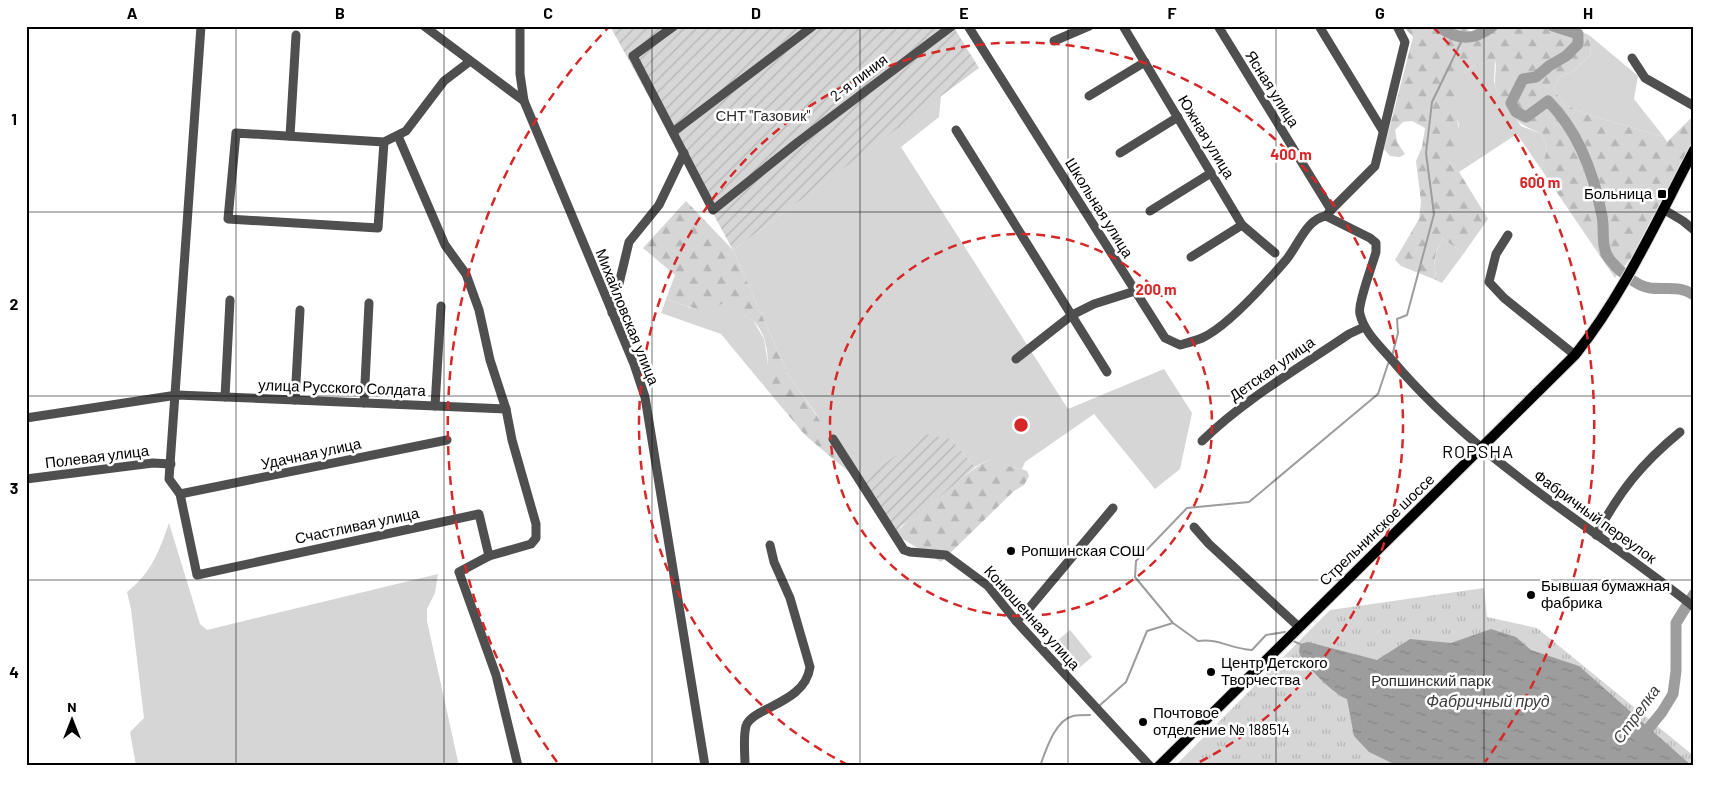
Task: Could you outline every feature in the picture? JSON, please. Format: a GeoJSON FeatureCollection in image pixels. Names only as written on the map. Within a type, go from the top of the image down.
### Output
{"type":"FeatureCollection","features":[{"type":"Feature","properties":{"kind":"main road","name":"Стрельнинское шоссе"},"geometry":{"type":"LineString","coordinates":[[1159,766],[1575,355],[1595,330],[1616,296],[1694,150]]}},
{"type":"Feature","properties":{"kind":"street"},"geometry":{"type":"LineString","coordinates":[[180,494],[169,479],[177,395],[201,26]]}},
{"type":"Feature","properties":{"kind":"street"},"geometry":{"type":"LineString","coordinates":[[424,26],[469,62],[524,101]]}},
{"type":"Feature","properties":{"kind":"street","name":"Михайловская улица"},"geometry":{"type":"LineString","coordinates":[[520,26],[520,74],[524,101],[645,397],[704,766]]}},
{"type":"Feature","properties":{"kind":"street"},"geometry":{"type":"LineString","coordinates":[[612,313],[629,242],[659,206],[684,153],[633,56],[674,26]]}},
{"type":"Feature","properties":{"kind":"street"},"geometry":{"type":"LineString","coordinates":[[673,132],[814,26]]}},
{"type":"Feature","properties":{"kind":"street","name":"2-я линия"},"geometry":{"type":"LineString","coordinates":[[684,153],[713,210],[798,142],[952,26]]}},
{"type":"Feature","properties":{"kind":"street","name":"Школьная улица"},"geometry":{"type":"LineString","coordinates":[[968,26],[1165,338],[1180,345],[1203,338],[1238,309],[1287,259],[1310,226],[1319,217],[1328,213],[1375,166],[1405,42],[1397,26]]}},
{"type":"Feature","properties":{"kind":"street"},"geometry":{"type":"LineString","coordinates":[[1054,41],[1089,26]]}},
{"type":"Feature","properties":{"kind":"street","name":"Южная улица"},"geometry":{"type":"LineString","coordinates":[[1123,26],[1242,225],[1275,253]]}},
{"type":"Feature","properties":{"kind":"street","name":"Ясная улица"},"geometry":{"type":"LineString","coordinates":[[1218,26],[1328,213]]}},
{"type":"Feature","properties":{"kind":"street"},"geometry":{"type":"LineString","coordinates":[[1319,26],[1383,131]]}},
{"type":"Feature","properties":{"kind":"street"},"geometry":{"type":"LineString","coordinates":[[290,136],[296,35]]}},
{"type":"Feature","properties":{"kind":"street"},"geometry":{"type":"LineString","coordinates":[[1632,58],[1645,78],[1694,106]]}},
{"type":"Feature","properties":{"kind":"street"},"geometry":{"type":"LineString","coordinates":[[384,142],[378,228],[228,219],[236,133],[384,142],[406,131],[444,81],[469,62]]}},
{"type":"Feature","properties":{"kind":"street"},"geometry":{"type":"LineString","coordinates":[[1089,96],[1145,62]]}},
{"type":"Feature","properties":{"kind":"street"},"geometry":{"type":"LineString","coordinates":[[1120,153],[1178,117]]}},
{"type":"Feature","properties":{"kind":"street"},"geometry":{"type":"LineString","coordinates":[[956,130],[1107,372]]}},
{"type":"Feature","properties":{"kind":"street"},"geometry":{"type":"LineString","coordinates":[[398,136],[445,245],[466,274],[479,310],[490,360],[506,409],[512,440],[536,524],[536,538],[531,544],[489,556],[459,572],[496,675],[518,766]]}},
{"type":"Feature","properties":{"kind":"street"},"geometry":{"type":"LineString","coordinates":[[1150,211],[1211,173]]}},
{"type":"Feature","properties":{"kind":"street"},"geometry":{"type":"LineString","coordinates":[[1663,209],[1684,221],[1694,230]]}},
{"type":"Feature","properties":{"kind":"street"},"geometry":{"type":"LineString","coordinates":[[1328,213],[1370,238],[1376,244],[1376,252],[1359,311],[1364,327],[1445,418],[1481,448]]}},
{"type":"Feature","properties":{"kind":"street"},"geometry":{"type":"LineString","coordinates":[[1191,257],[1242,225]]}},
{"type":"Feature","properties":{"kind":"street"},"geometry":{"type":"LineString","coordinates":[[1508,235],[1496,254],[1489,282],[1510,303],[1575,355]]}},
{"type":"Feature","properties":{"kind":"street"},"geometry":{"type":"LineString","coordinates":[[1016,359],[1072,316],[1094,304],[1135,291]]}},
{"type":"Feature","properties":{"kind":"street"},"geometry":{"type":"LineString","coordinates":[[225,397],[230,300]]}},
{"type":"Feature","properties":{"kind":"street"},"geometry":{"type":"LineString","coordinates":[[364,403],[369,303]]}},
{"type":"Feature","properties":{"kind":"street"},"geometry":{"type":"LineString","coordinates":[[435,406],[441,306]]}},
{"type":"Feature","properties":{"kind":"street"},"geometry":{"type":"LineString","coordinates":[[295,400],[300,310]]}},
{"type":"Feature","properties":{"kind":"street","name":"Детская улица"},"geometry":{"type":"LineString","coordinates":[[1202,442],[1221,423],[1249,402],[1349,334],[1364,327]]}},
{"type":"Feature","properties":{"kind":"street","name":"улица Русского Солдата"},"geometry":{"type":"LineString","coordinates":[[26,418],[177,395],[506,409]]}},
{"type":"Feature","properties":{"kind":"street"},"geometry":{"type":"LineString","coordinates":[[1596,535],[1613,504],[1651,456],[1680,432]]}},
{"type":"Feature","properties":{"kind":"street","name":"Удачная улица"},"geometry":{"type":"LineString","coordinates":[[180,494],[448,440]]}},
{"type":"Feature","properties":{"kind":"street","name":"Конюшенная улица"},"geometry":{"type":"LineString","coordinates":[[833,440],[904,550],[946,555],[956,560],[988,586],[1016,621],[1150,766]]}},
{"type":"Feature","properties":{"kind":"street","name":"Фабричный переулок"},"geometry":{"type":"LineString","coordinates":[[1481,448],[1498,463],[1694,608]]}},
{"type":"Feature","properties":{"kind":"street","name":"Полевая улица"},"geometry":{"type":"LineString","coordinates":[[26,479],[153,463],[170,464]]}},
{"type":"Feature","properties":{"kind":"street","name":"Счастливая улица"},"geometry":{"type":"LineString","coordinates":[[180,494],[197,575],[479,514],[489,556]]}},
{"type":"Feature","properties":{"kind":"street"},"geometry":{"type":"LineString","coordinates":[[1016,621],[1032,605],[1113,508]]}},
{"type":"Feature","properties":{"kind":"street"},"geometry":{"type":"LineString","coordinates":[[1194,527],[1300,627]]}},
{"type":"Feature","properties":{"kind":"street"},"geometry":{"type":"LineString","coordinates":[[745,766],[746,726],[751,719],[790,699],[809,675],[810,667],[790,598],[774,562],[770,545]]}},
{"type":"Feature","properties":{"kind":"green space","name":"СНТ \"Газовик\""},"geometry":{"type":"Polygon","coordinates":[[[610,26],[953,26],[979,68],[733,250],[610,26]]]}},
{"type":"Feature","properties":{"kind":"green space"},"geometry":{"type":"Polygon","coordinates":[[[1403,26],[1464,26],[1471,32],[1481,26],[1569,26],[1589,35],[1591,54],[1575,70],[1558,78],[1554,89],[1563,104],[1589,115],[1664,137],[1667,142],[1694,115],[1694,138],[1631,258],[1615,278],[1541,169],[1547,149],[1542,134],[1517,120],[1504,108],[1499,100],[1496,91],[1495,60],[1467,68],[1461,80],[1455,98],[1455,106],[1461,144],[1453,151],[1449,161],[1455,170],[1459,172],[1488,219],[1464,253],[1443,239],[1437,249],[1435,259],[1436,280],[1401,266],[1395,260],[1419,219],[1421,202],[1416,161],[1422,147],[1425,128],[1412,121],[1403,122],[1395,130],[1397,142],[1405,154],[1400,157],[1390,156],[1384,149],[1413,37],[1403,26]]]}},
{"type":"Feature","properties":{"kind":"green space"},"geometry":{"type":"Polygon","coordinates":[[[1589,35],[1638,76],[1634,99],[1664,137],[1589,115],[1563,104],[1554,89],[1558,78],[1575,70],[1591,54],[1589,35]]]}},
{"type":"Feature","properties":{"kind":"green space"},"geometry":{"type":"Polygon","coordinates":[[[1495,60],[1494,81],[1498,96],[1521,126],[1542,134],[1547,149],[1541,169],[1517,134],[1459,172],[1455,170],[1449,161],[1459,125],[1454,111],[1456,88],[1467,68],[1495,60]]]}},
{"type":"Feature","properties":{"kind":"green space"},"geometry":{"type":"Polygon","coordinates":[[[941,95],[939,117],[901,147],[1068,409],[1164,369],[1192,413],[1180,469],[1155,489],[1094,414],[1025,462],[1022,469],[999,465],[990,459],[975,467],[951,439],[859,483],[853,475],[832,458],[836,457],[837,450],[816,414],[788,374],[733,250],[941,95]]]}},
{"type":"Feature","properties":{"kind":"green space"},"geometry":{"type":"Polygon","coordinates":[[[686,201],[733,250],[788,374],[825,428],[837,451],[836,457],[832,458],[805,435],[764,386],[768,360],[767,350],[762,332],[751,319],[724,303],[701,309],[688,307],[666,299],[675,275],[643,248],[686,201]]]}},
{"type":"Feature","properties":{"kind":"green space"},"geometry":{"type":"Polygon","coordinates":[[[1443,239],[1464,253],[1442,283],[1436,280],[1435,263],[1436,253],[1443,239]]]}},
{"type":"Feature","properties":{"kind":"green space"},"geometry":{"type":"Polygon","coordinates":[[[666,299],[691,308],[724,303],[753,320],[764,339],[769,374],[764,386],[721,334],[661,313],[666,299]]]}},
{"type":"Feature","properties":{"kind":"green space"},"geometry":{"type":"Polygon","coordinates":[[[924,434],[951,439],[975,467],[915,518],[901,526],[896,535],[859,483],[924,434]]]}},
{"type":"Feature","properties":{"kind":"green space"},"geometry":{"type":"Polygon","coordinates":[[[990,459],[999,464],[1027,471],[1029,476],[1024,485],[1014,491],[941,562],[896,535],[904,524],[925,510],[970,472],[990,459]]]}},
{"type":"Feature","properties":{"kind":"green space"},"geometry":{"type":"Polygon","coordinates":[[[169,523],[200,624],[207,630],[438,574],[435,593],[427,609],[427,621],[459,766],[136,766],[130,732],[144,718],[131,609],[127,592],[142,577],[153,561],[169,523]]]}},
{"type":"Feature","properties":{"kind":"green space","name":"Ропшинский парк"},"geometry":{"type":"Polygon","coordinates":[[[1484,588],[1487,617],[1537,628],[1694,756],[1694,766],[1175,766],[1330,610],[1484,588]]]}},
{"type":"Feature","properties":{"kind":"green space"},"geometry":{"type":"Polygon","coordinates":[[[1070,630],[1092,657],[1079,668],[1057,641],[1070,630]]]}},
{"type":"Feature","properties":{"kind":"water","name":"Фабричный пруд"},"geometry":{"type":"Polygon","coordinates":[[[1491,629],[1516,637],[1531,650],[1579,666],[1692,766],[1398,766],[1369,752],[1354,736],[1347,699],[1320,679],[1306,664],[1299,652],[1300,644],[1308,642],[1377,660],[1410,639],[1451,643],[1491,629]]]}},
{"type":"Feature","properties":{"kind":"waterway","name":"Стрелка"},"geometry":{"type":"LineString","coordinates":[[1438,26],[1459,37],[1473,37],[1493,26]]}},
{"type":"Feature","properties":{"kind":"waterway","name":"Стрелка"},"geometry":{"type":"LineString","coordinates":[[1553,26],[1578,34],[1578,44],[1566,56],[1549,66],[1536,77],[1523,79],[1511,103],[1516,112],[1526,117],[1548,101],[1559,113],[1577,140],[1595,185],[1603,222],[1605,250],[1610,260],[1628,277],[1645,287],[1678,289],[1694,295]]}},
{"type":"Feature","properties":{"kind":"waterway"},"geometry":{"type":"LineString","coordinates":[[1392,356],[1398,333],[1397,319],[1407,315],[1434,214],[1426,153],[1432,102],[1463,38]]}},
{"type":"Feature","properties":{"kind":"waterway"},"geometry":{"type":"LineString","coordinates":[[1099,706],[1126,682],[1147,631],[1173,623],[1135,577],[1136,561],[1187,508],[1249,502],[1378,394],[1389,361]]}},
{"type":"Feature","properties":{"kind":"waterway","name":"Стрелка"},"geometry":{"type":"LineString","coordinates":[[1640,739],[1662,712],[1673,694],[1676,671],[1676,623],[1694,594]]}},
{"type":"Feature","properties":{"kind":"waterway"},"geometry":{"type":"LineString","coordinates":[[1173,623],[1198,641],[1219,642],[1237,648],[1252,650],[1266,635],[1285,632]]}},
{"type":"Feature","properties":{"kind":"waterway"},"geometry":{"type":"LineString","coordinates":[[1293,641],[1300,644]]}},
{"type":"Feature","properties":{"kind":"waterway"},"geometry":{"type":"LineString","coordinates":[[1040,766],[1052,736],[1061,723],[1073,716],[1090,715]]}},
{"type":"Feature","properties":{"kind":"place","name":"Больница"},"geometry":{"type":"Point","coordinates":[1662,194]}},
{"type":"Feature","properties":{"kind":"place","name":"Ропшинская СОШ"},"geometry":{"type":"Point","coordinates":[1011,551]}},
{"type":"Feature","properties":{"kind":"place","name":"Бывшая бумажная фабрика"},"geometry":{"type":"Point","coordinates":[1531,595]}},
{"type":"Feature","properties":{"kind":"place","name":"Центр Детского Творчества"},"geometry":{"type":"Point","coordinates":[1211,672]}},
{"type":"Feature","properties":{"kind":"place","name":"Почтовое отделение № 188514"},"geometry":{"type":"Point","coordinates":[1143,722]}},
{"type":"Feature","properties":{"kind":"district","name":"ROPSHA"},"geometry":{"type":"Point","coordinates":[1478,452]}}]}
